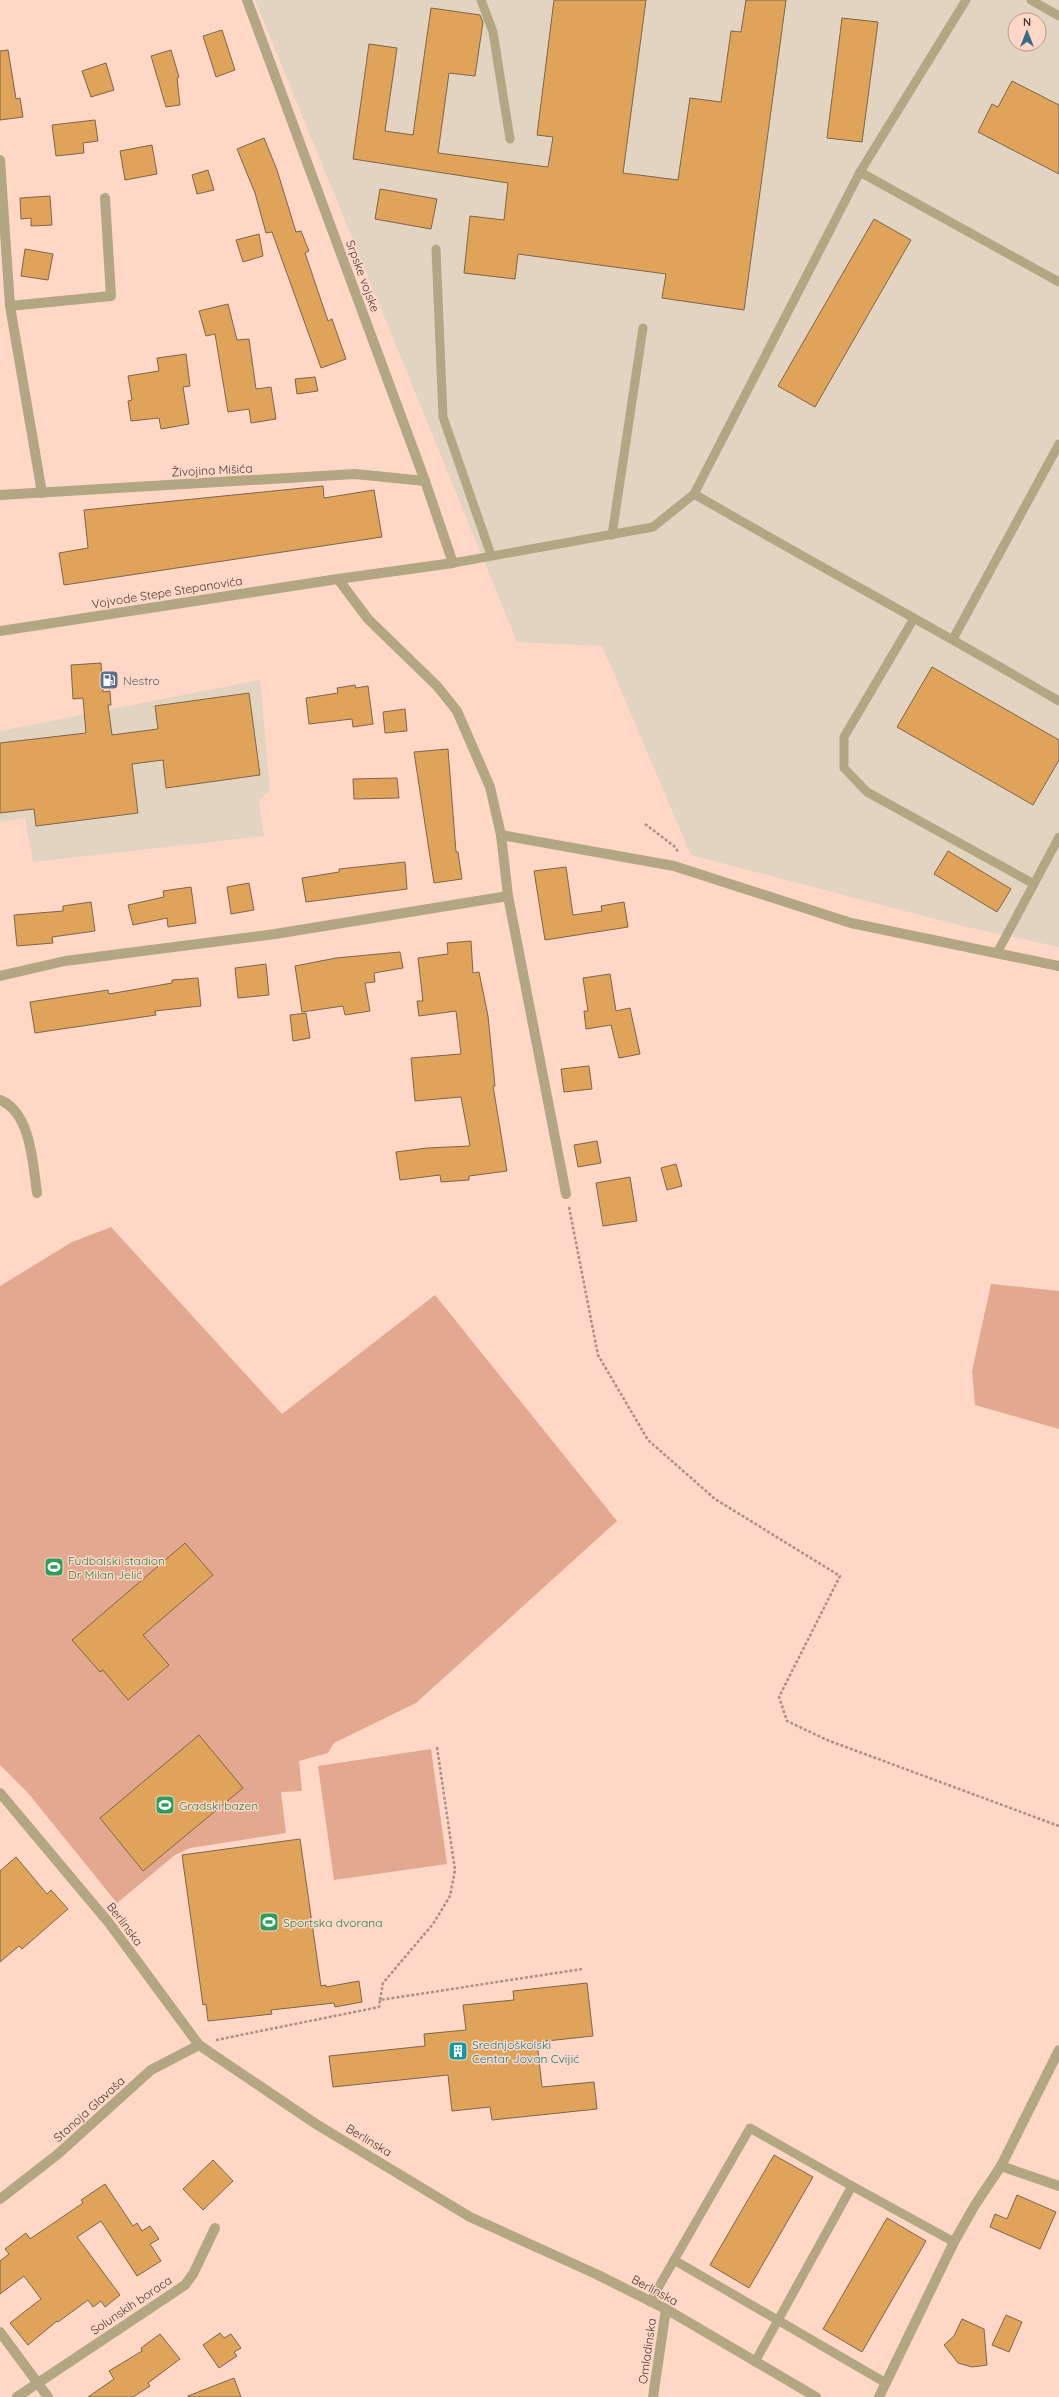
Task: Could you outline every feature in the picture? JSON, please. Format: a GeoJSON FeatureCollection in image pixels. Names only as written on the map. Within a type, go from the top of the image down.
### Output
{"type":"FeatureCollection","features":[{"type":"Feature","properties":{"kind":"street","name":"Srpske vojske"},"geometry":{"type":"LineString","coordinates":[[247,0],[425,481],[453,563]]}},
{"type":"Feature","properties":{"kind":"street"},"geometry":{"type":"LineString","coordinates":[[0,160],[10,306],[42,493]]}},
{"type":"Feature","properties":{"kind":"street"},"geometry":{"type":"LineString","coordinates":[[10,306],[111,296],[105,198]]}},
{"type":"Feature","properties":{"kind":"street","name":"Živojina Mišića"},"geometry":{"type":"LineString","coordinates":[[0,495],[355,474],[425,481]]}},
{"type":"Feature","properties":{"kind":"street","name":"Vojvode Stepe Stepanovića"},"geometry":{"type":"LineString","coordinates":[[0,630],[453,563]]}},
{"type":"Feature","properties":{"kind":"street"},"geometry":{"type":"LineString","coordinates":[[338,579],[368,619],[437,686],[457,711],[490,787],[501,835],[508,896],[566,1194]]}},
{"type":"Feature","properties":{"kind":"street"},"geometry":{"type":"LineString","coordinates":[[501,835],[642,860],[688,870],[851,923],[1059,966]]}},
{"type":"Feature","properties":{"kind":"street"},"geometry":{"type":"LineString","coordinates":[[0,976],[65,961],[275,934],[508,896]]}},
{"type":"Feature","properties":{"kind":"street"},"geometry":{"type":"LineString","coordinates":[[0,1100],[15,1110],[28,1135],[38,1193]]}},
{"type":"Feature","properties":{"kind":"street","name":"Berlinska"},"geometry":{"type":"LineString","coordinates":[[0,1793],[109,1923],[199,2045],[316,2124],[470,2217],[596,2274],[666,2309],[816,2397]]}},
{"type":"Feature","properties":{"kind":"street","name":"Stanoja Glavaša"},"geometry":{"type":"LineString","coordinates":[[0,2199],[58,2154],[151,2070],[199,2045]]}},
{"type":"Feature","properties":{"kind":"street"},"geometry":{"type":"LineString","coordinates":[[879,2397],[954,2242],[975,2205],[1001,2166],[1059,2050]]}},
{"type":"Feature","properties":{"kind":"street"},"geometry":{"type":"LineString","coordinates":[[1001,2166],[1059,2186]]}},
{"type":"Feature","properties":{"kind":"street","name":"Solunskih boraca"},"geometry":{"type":"LineString","coordinates":[[17,2397],[185,2285],[193,2274],[215,2228]]}},
{"type":"Feature","properties":{"kind":"street","name":"Omladinska"},"geometry":{"type":"LineString","coordinates":[[653,2397],[666,2309]]}},
{"type":"Feature","properties":{"kind":"street"},"geometry":{"type":"LineString","coordinates":[[0,2332],[48,2397]]}},
{"type":"Feature","properties":{"kind":"lane"},"geometry":{"type":"LineString","coordinates":[[481,0],[493,32],[510,139]]}},
{"type":"Feature","properties":{"kind":"lane"},"geometry":{"type":"LineString","coordinates":[[453,563],[653,527],[694,494],[860,172],[966,0]]}},
{"type":"Feature","properties":{"kind":"lane"},"geometry":{"type":"LineString","coordinates":[[1031,0],[1059,16]]}},
{"type":"Feature","properties":{"kind":"lane"},"geometry":{"type":"LineString","coordinates":[[860,172],[1059,282]]}},
{"type":"Feature","properties":{"kind":"lane"},"geometry":{"type":"LineString","coordinates":[[436,249],[443,418],[492,555]]}},
{"type":"Feature","properties":{"kind":"lane"},"geometry":{"type":"LineString","coordinates":[[612,535],[643,328]]}},
{"type":"Feature","properties":{"kind":"lane"},"geometry":{"type":"LineString","coordinates":[[953,639],[1059,444]]}},
{"type":"Feature","properties":{"kind":"lane"},"geometry":{"type":"LineString","coordinates":[[694,494],[913,620],[953,639],[1059,701]]}},
{"type":"Feature","properties":{"kind":"lane"},"geometry":{"type":"LineString","coordinates":[[913,620],[844,737],[844,768],[867,792],[1034,884]]}},
{"type":"Feature","properties":{"kind":"lane"},"geometry":{"type":"LineString","coordinates":[[997,953],[1059,837]]}},
{"type":"Feature","properties":{"kind":"lane"},"geometry":{"type":"LineString","coordinates":[[650,2302],[750,2128],[954,2242]]}},
{"type":"Feature","properties":{"kind":"lane"},"geometry":{"type":"LineString","coordinates":[[754,2362],[852,2186]]}},
{"type":"Feature","properties":{"kind":"lane"},"geometry":{"type":"LineString","coordinates":[[674,2260],[886,2383]]}},
{"type":"Feature","properties":{"kind":"path"},"geometry":{"type":"LineString","coordinates":[[645,824],[674,846],[688,870]]}},
{"type":"Feature","properties":{"kind":"path"},"geometry":{"type":"LineString","coordinates":[[566,1194],[598,1355],[648,1440],[715,1499],[840,1576],[779,1697],[787,1721],[827,1740],[1059,1826]]}},
{"type":"Feature","properties":{"kind":"path"},"geometry":{"type":"LineString","coordinates":[[199,2045],[245,2033],[379,2007],[383,1983],[433,1924],[450,1896],[455,1870],[437,1747]]}},
{"type":"Feature","properties":{"kind":"path"},"geometry":{"type":"LineString","coordinates":[[380,2000],[582,1969]]}},
{"type":"Feature","properties":{"kind":"shaded area"},"geometry":{"type":"Polygon","coordinates":[[[255,0],[1059,0],[1059,947],[962,926],[691,855],[602,646],[517,642],[255,0]]]}},
{"type":"Feature","properties":{"kind":"shaded area"},"geometry":{"type":"Polygon","coordinates":[[[260,680],[270,790],[259,801],[264,836],[33,862],[25,818],[0,822],[0,731],[260,680]]]}},
{"type":"Feature","properties":{"kind":"shaded area"},"geometry":{"type":"Polygon","coordinates":[[[111,1227],[282,1414],[435,1295],[617,1521],[416,1703],[334,1743],[328,1753],[299,1761],[302,1791],[281,1792],[286,1833],[190,1848],[175,1855],[117,1903],[28,1793],[0,1765],[0,1286],[72,1242],[111,1227]]]}},
{"type":"Feature","properties":{"kind":"shaded area"},"geometry":{"type":"Polygon","coordinates":[[[991,1284],[1059,1291],[1059,1429],[975,1405],[972,1371],[991,1284]]]}},
{"type":"Feature","properties":{"kind":"shaded area"},"geometry":{"type":"Polygon","coordinates":[[[431,1749],[447,1864],[334,1880],[318,1766],[431,1749]]]}},
{"type":"Feature","properties":{"kind":"building"},"geometry":{"type":"Polygon","coordinates":[[[554,0],[646,0],[623,173],[678,180],[690,98],[721,102],[731,31],[741,32],[746,0],[786,0],[744,310],[662,298],[666,274],[518,254],[515,279],[464,273],[470,216],[504,220],[508,183],[353,159],[369,44],[397,48],[385,131],[413,135],[431,8],[480,15],[483,22],[475,76],[449,73],[438,153],[548,167],[553,137],[537,135],[554,0]]]}},
{"type":"Feature","properties":{"kind":"building"},"geometry":{"type":"Polygon","coordinates":[[[842,18],[878,22],[862,142],[827,138],[842,18]]]}},
{"type":"Feature","properties":{"kind":"building"},"geometry":{"type":"Polygon","coordinates":[[[222,30],[235,70],[216,77],[203,36],[222,30]]]}},
{"type":"Feature","properties":{"kind":"building"},"geometry":{"type":"Polygon","coordinates":[[[8,50],[16,99],[20,98],[23,117],[0,120],[0,51],[8,50]]]}},
{"type":"Feature","properties":{"kind":"building"},"geometry":{"type":"Polygon","coordinates":[[[171,50],[179,77],[177,78],[180,105],[166,107],[151,56],[171,50]]]}},
{"type":"Feature","properties":{"kind":"building"},"geometry":{"type":"Polygon","coordinates":[[[106,63],[114,90],[91,97],[82,71],[106,63]]]}},
{"type":"Feature","properties":{"kind":"building"},"geometry":{"type":"Polygon","coordinates":[[[1012,81],[1059,105],[1059,174],[978,132],[992,104],[998,107],[1012,81]]]}},
{"type":"Feature","properties":{"kind":"building"},"geometry":{"type":"Polygon","coordinates":[[[95,120],[98,141],[83,143],[84,153],[56,156],[52,125],[95,120]]]}},
{"type":"Feature","properties":{"kind":"building"},"geometry":{"type":"Polygon","coordinates":[[[264,138],[277,170],[296,232],[301,231],[309,251],[305,253],[328,321],[332,319],[346,359],[321,368],[272,232],[266,233],[255,193],[237,149],[264,138]]]}},
{"type":"Feature","properties":{"kind":"building"},"geometry":{"type":"Polygon","coordinates":[[[152,145],[157,174],[125,180],[120,151],[152,145]]]}},
{"type":"Feature","properties":{"kind":"building"},"geometry":{"type":"Polygon","coordinates":[[[208,170],[214,190],[197,194],[192,175],[208,170]]]}},
{"type":"Feature","properties":{"kind":"building"},"geometry":{"type":"Polygon","coordinates":[[[380,189],[437,199],[431,229],[375,219],[380,189]]]}},
{"type":"Feature","properties":{"kind":"building"},"geometry":{"type":"Polygon","coordinates":[[[50,196],[52,225],[31,226],[31,218],[21,219],[20,198],[50,196]]]}},
{"type":"Feature","properties":{"kind":"building"},"geometry":{"type":"Polygon","coordinates":[[[874,219],[911,240],[815,407],[778,386],[874,219]]]}},
{"type":"Feature","properties":{"kind":"building"},"geometry":{"type":"Polygon","coordinates":[[[259,234],[263,256],[243,262],[236,240],[259,234]]]}},
{"type":"Feature","properties":{"kind":"building"},"geometry":{"type":"Polygon","coordinates":[[[25,249],[53,254],[48,280],[21,276],[25,249]]]}},
{"type":"Feature","properties":{"kind":"building"},"geometry":{"type":"Polygon","coordinates":[[[228,304],[237,340],[249,339],[256,389],[271,387],[276,419],[251,423],[249,409],[228,412],[215,334],[206,336],[199,311],[228,304]]]}},
{"type":"Feature","properties":{"kind":"building"},"geometry":{"type":"Polygon","coordinates":[[[186,354],[190,386],[183,387],[189,424],[161,429],[159,418],[131,421],[128,401],[132,400],[128,376],[159,371],[157,358],[186,354]]]}},
{"type":"Feature","properties":{"kind":"building"},"geometry":{"type":"Polygon","coordinates":[[[315,377],[318,391],[297,394],[295,379],[315,377]]]}},
{"type":"Feature","properties":{"kind":"building"},"geometry":{"type":"Polygon","coordinates":[[[323,486],[324,498],[374,490],[382,537],[64,585],[59,553],[88,548],[84,510],[323,486]]]}},
{"type":"Feature","properties":{"kind":"building"},"geometry":{"type":"Polygon","coordinates":[[[101,663],[103,692],[110,691],[111,705],[108,705],[112,735],[158,729],[155,706],[249,693],[260,775],[166,788],[163,760],[132,764],[138,813],[36,826],[34,809],[0,813],[0,743],[86,733],[83,698],[73,699],[71,665],[101,663]]]}},
{"type":"Feature","properties":{"kind":"building"},"geometry":{"type":"Polygon","coordinates":[[[932,667],[1059,740],[1059,760],[1033,805],[897,727],[932,667]]]}},
{"type":"Feature","properties":{"kind":"building"},"geometry":{"type":"Polygon","coordinates":[[[355,685],[356,688],[368,686],[373,724],[353,727],[352,719],[309,724],[306,698],[338,693],[337,688],[355,685]]]}},
{"type":"Feature","properties":{"kind":"building"},"geometry":{"type":"Polygon","coordinates":[[[405,709],[407,731],[385,733],[383,712],[405,709]]]}},
{"type":"Feature","properties":{"kind":"building"},"geometry":{"type":"Polygon","coordinates":[[[448,749],[456,852],[458,852],[462,879],[434,883],[414,752],[448,749]]]}},
{"type":"Feature","properties":{"kind":"building"},"geometry":{"type":"Polygon","coordinates":[[[397,778],[399,798],[354,799],[353,779],[397,778]]]}},
{"type":"Feature","properties":{"kind":"building"},"geometry":{"type":"Polygon","coordinates":[[[948,851],[1011,889],[997,912],[934,874],[948,851]]]}},
{"type":"Feature","properties":{"kind":"building"},"geometry":{"type":"Polygon","coordinates":[[[405,862],[407,889],[306,902],[302,878],[339,872],[339,869],[405,862]]]}},
{"type":"Feature","properties":{"kind":"building"},"geometry":{"type":"Polygon","coordinates":[[[566,867],[573,915],[602,911],[601,906],[624,902],[628,927],[545,940],[534,871],[566,867]]]}},
{"type":"Feature","properties":{"kind":"building"},"geometry":{"type":"Polygon","coordinates":[[[249,883],[254,910],[231,914],[227,887],[249,883]]]}},
{"type":"Feature","properties":{"kind":"building"},"geometry":{"type":"Polygon","coordinates":[[[191,887],[196,923],[168,927],[167,918],[133,925],[128,905],[164,897],[163,891],[191,887]]]}},
{"type":"Feature","properties":{"kind":"building"},"geometry":{"type":"Polygon","coordinates":[[[91,902],[95,931],[52,937],[53,943],[17,946],[14,915],[63,911],[63,906],[91,902]]]}},
{"type":"Feature","properties":{"kind":"building"},"geometry":{"type":"Polygon","coordinates":[[[471,941],[473,973],[479,972],[488,1016],[495,1086],[493,1086],[507,1171],[469,1176],[469,1180],[441,1182],[440,1175],[400,1180],[396,1152],[427,1148],[470,1146],[461,1097],[415,1101],[411,1058],[461,1054],[456,1011],[419,1016],[417,1001],[423,1001],[418,958],[448,954],[447,943],[471,941]]]}},
{"type":"Feature","properties":{"kind":"building"},"geometry":{"type":"Polygon","coordinates":[[[400,952],[403,968],[374,973],[375,982],[365,983],[370,1011],[345,1015],[343,1006],[302,1012],[295,966],[336,958],[400,952]]]}},
{"type":"Feature","properties":{"kind":"building"},"geometry":{"type":"Polygon","coordinates":[[[266,964],[269,995],[238,998],[235,968],[266,964]]]}},
{"type":"Feature","properties":{"kind":"building"},"geometry":{"type":"Polygon","coordinates":[[[610,974],[616,1011],[630,1008],[640,1054],[619,1058],[611,1025],[586,1029],[584,1011],[588,1011],[583,978],[610,974]]]}},
{"type":"Feature","properties":{"kind":"building"},"geometry":{"type":"Polygon","coordinates":[[[198,978],[201,1006],[155,1011],[156,1015],[35,1033],[30,1002],[108,990],[109,994],[172,983],[172,980],[198,978]]]}},
{"type":"Feature","properties":{"kind":"building"},"geometry":{"type":"Polygon","coordinates":[[[306,1013],[310,1038],[293,1041],[290,1015],[306,1013]]]}},
{"type":"Feature","properties":{"kind":"building"},"geometry":{"type":"Polygon","coordinates":[[[589,1066],[592,1089],[564,1092],[561,1069],[589,1066]]]}},
{"type":"Feature","properties":{"kind":"building"},"geometry":{"type":"Polygon","coordinates":[[[597,1141],[601,1163],[578,1167],[574,1145],[597,1141]]]}},
{"type":"Feature","properties":{"kind":"building"},"geometry":{"type":"Polygon","coordinates":[[[676,1164],[682,1186],[667,1190],[661,1168],[676,1164]]]}},
{"type":"Feature","properties":{"kind":"building"},"geometry":{"type":"Polygon","coordinates":[[[630,1177],[637,1221],[603,1226],[596,1183],[630,1177]]]}},
{"type":"Feature","properties":{"kind":"building"},"geometry":{"type":"Polygon","coordinates":[[[185,1543],[213,1575],[143,1635],[169,1665],[128,1700],[103,1670],[100,1672],[72,1640],[185,1543]]]}},
{"type":"Feature","properties":{"kind":"building"},"geometry":{"type":"Polygon","coordinates":[[[199,1735],[243,1788],[143,1871],[100,1818],[199,1735]]]}},
{"type":"Feature","properties":{"kind":"building"},"geometry":{"type":"Polygon","coordinates":[[[300,1839],[321,1986],[326,1985],[326,1987],[359,1981],[362,2002],[335,2007],[334,2003],[271,2010],[272,2014],[208,2021],[206,2004],[203,2005],[182,1855],[300,1839]]]}},
{"type":"Feature","properties":{"kind":"building"},"geometry":{"type":"Polygon","coordinates":[[[16,1857],[47,1894],[51,1890],[68,1909],[22,1949],[19,1946],[0,1962],[0,1871],[16,1857]]]}},
{"type":"Feature","properties":{"kind":"building","name":"Srednjoškolski Centar Jovan Cvijić"},"geometry":{"type":"Polygon","coordinates":[[[587,1983],[593,2036],[537,2042],[542,2087],[594,2082],[597,2109],[492,2120],[490,2107],[452,2111],[448,2075],[333,2087],[329,2056],[425,2046],[424,2034],[466,2030],[463,2005],[514,2000],[513,1991],[587,1983]]]}},
{"type":"Feature","properties":{"kind":"building"},"geometry":{"type":"Polygon","coordinates":[[[774,2155],[813,2177],[749,2288],[710,2265],[774,2155]]]}},
{"type":"Feature","properties":{"kind":"building"},"geometry":{"type":"Polygon","coordinates":[[[213,2160],[233,2181],[203,2210],[183,2189],[213,2160]]]}},
{"type":"Feature","properties":{"kind":"building"},"geometry":{"type":"Polygon","coordinates":[[[105,2184],[133,2226],[137,2223],[142,2231],[150,2226],[159,2239],[150,2244],[161,2261],[137,2276],[101,2221],[77,2237],[120,2295],[105,2307],[101,2301],[93,2307],[88,2300],[58,2322],[57,2321],[28,2345],[10,2323],[41,2299],[24,2276],[0,2294],[0,2261],[9,2254],[5,2249],[26,2233],[30,2239],[83,2203],[81,2200],[105,2184]]]}},
{"type":"Feature","properties":{"kind":"building"},"geometry":{"type":"Polygon","coordinates":[[[1017,2195],[1056,2212],[1040,2249],[990,2227],[995,2214],[1007,2219],[1017,2195]]]}},
{"type":"Feature","properties":{"kind":"building"},"geometry":{"type":"Polygon","coordinates":[[[887,2218],[926,2241],[862,2352],[823,2329],[887,2218]]]}},
{"type":"Feature","properties":{"kind":"building"},"geometry":{"type":"Polygon","coordinates":[[[1006,2315],[1022,2322],[1009,2352],[992,2345],[1006,2315]]]}},
{"type":"Feature","properties":{"kind":"building"},"geometry":{"type":"Polygon","coordinates":[[[962,2319],[984,2329],[987,2365],[972,2367],[958,2363],[944,2345],[954,2336],[962,2319]]]}},
{"type":"Feature","properties":{"kind":"building"},"geometry":{"type":"Polygon","coordinates":[[[220,2333],[224,2338],[231,2334],[241,2348],[234,2352],[237,2356],[219,2368],[203,2345],[220,2333]]]}},
{"type":"Feature","properties":{"kind":"building"},"geometry":{"type":"Polygon","coordinates":[[[160,2334],[180,2359],[148,2383],[150,2386],[133,2397],[88,2397],[114,2379],[109,2371],[142,2351],[141,2348],[160,2334]]]}},
{"type":"Feature","properties":{"kind":"building"},"geometry":{"type":"Polygon","coordinates":[[[234,2378],[241,2397],[188,2397],[188,2396],[234,2378]]]}},
{"type":"Feature","properties":{"kind":"place","name":"Nestro"},"geometry":{"type":"Point","coordinates":[109,680]}},
{"type":"Feature","properties":{"kind":"place","name":"Fudbalski stadion Dr Milan Jelić"},"geometry":{"type":"Point","coordinates":[54,1567]}},
{"type":"Feature","properties":{"kind":"place","name":"Gradski bazen"},"geometry":{"type":"Point","coordinates":[165,1805]}},
{"type":"Feature","properties":{"kind":"place","name":"Sportska dvorana"},"geometry":{"type":"Point","coordinates":[269,1922]}},
{"type":"Feature","properties":{"kind":"place","name":"Srednjoškolski Centar Jovan Cvijić"},"geometry":{"type":"Point","coordinates":[458,2051]}}]}
